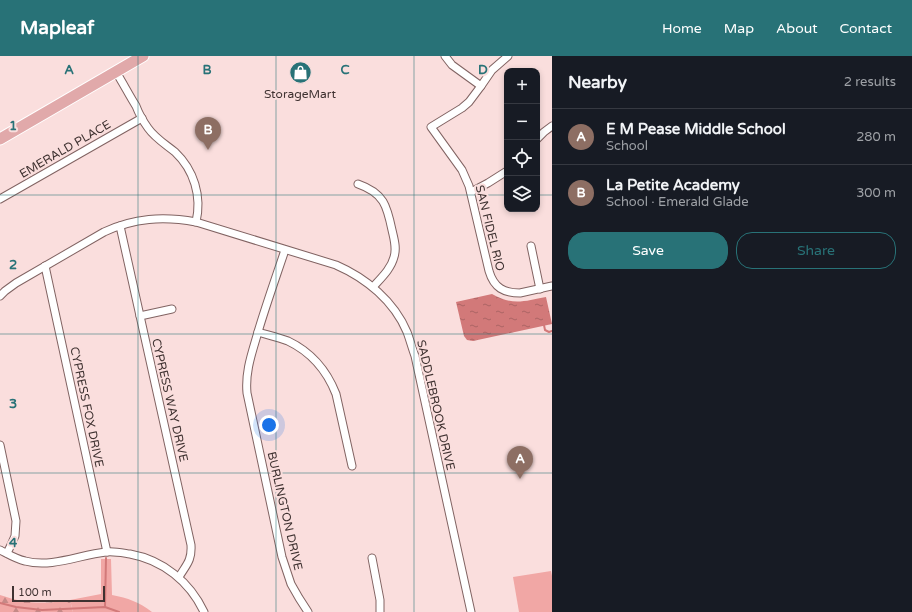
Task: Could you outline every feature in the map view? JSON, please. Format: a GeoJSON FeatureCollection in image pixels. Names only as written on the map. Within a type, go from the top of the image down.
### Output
{"type":"FeatureCollection","features":[{"type":"Feature","properties":{"kind":"main road"},"geometry":{"type":"LineString","coordinates":[[0,139],[143,56]]}},
{"type":"Feature","properties":{"kind":"street"},"geometry":{"type":"LineString","coordinates":[[445,56],[452,65],[481,86],[492,70],[508,56]]}},
{"type":"Feature","properties":{"kind":"street"},"geometry":{"type":"LineString","coordinates":[[116,72],[142,118],[154,135],[182,160],[190,173],[194,181],[198,199],[196,222]]}},
{"type":"Feature","properties":{"kind":"street","name":"SAN FIDEL RIO"},"geometry":{"type":"LineString","coordinates":[[481,86],[474,96],[462,108],[431,127],[462,170],[470,186],[489,271],[493,282],[502,290],[511,293],[520,293],[552,286]]}},
{"type":"Feature","properties":{"kind":"street","name":"EMERALD PLACE"},"geometry":{"type":"LineString","coordinates":[[0,199],[142,118]]}},
{"type":"Feature","properties":{"kind":"street"},"geometry":{"type":"LineString","coordinates":[[540,136],[552,126]]}},
{"type":"Feature","properties":{"kind":"street"},"geometry":{"type":"LineString","coordinates":[[471,192],[488,184],[504,173]]}},
{"type":"Feature","properties":{"kind":"street"},"geometry":{"type":"LineString","coordinates":[[358,184],[373,191],[384,204],[388,212],[395,244],[394,257],[391,266],[373,287]]}},
{"type":"Feature","properties":{"kind":"street","name":"SADDLEBROOK DRIVE"},"geometry":{"type":"LineString","coordinates":[[0,296],[12,285],[99,234],[137,221],[160,218],[196,222],[348,270],[373,287],[386,300],[405,327],[415,356],[471,612]]}},
{"type":"Feature","properties":{"kind":"street","name":"CYPRESS WAY DRIVE"},"geometry":{"type":"LineString","coordinates":[[120,226],[191,545],[191,558],[179,577]]}},
{"type":"Feature","properties":{"kind":"street"},"geometry":{"type":"LineString","coordinates":[[531,246],[540,289]]}},
{"type":"Feature","properties":{"kind":"street","name":"BURLINGTON DRIVE"},"geometry":{"type":"LineString","coordinates":[[285,250],[248,366],[246,376],[247,393],[286,572],[291,584],[308,612]]}},
{"type":"Feature","properties":{"kind":"street","name":"CYPRESS FOX DRIVE"},"geometry":{"type":"LineString","coordinates":[[45,266],[107,552]]}},
{"type":"Feature","properties":{"kind":"street"},"geometry":{"type":"LineString","coordinates":[[140,316],[172,309]]}},
{"type":"Feature","properties":{"kind":"street"},"geometry":{"type":"LineString","coordinates":[[258,332],[295,345],[310,356],[323,369],[336,394],[352,466]]}},
{"type":"Feature","properties":{"kind":"street"},"geometry":{"type":"LineString","coordinates":[[0,445],[16,521],[15,536],[3,551],[23,561],[46,563],[107,552],[125,553],[146,558],[165,567],[179,577],[194,593],[204,612]]}},
{"type":"Feature","properties":{"kind":"street"},"geometry":{"type":"LineString","coordinates":[[372,558],[380,600],[380,612]]}},
{"type":"Feature","properties":{"kind":"green space"},"geometry":{"type":"Polygon","coordinates":[[[101,559],[111,559],[112,595],[133,601],[152,612],[73,612],[70,600],[101,594],[101,559]]]}},
{"type":"Feature","properties":{"kind":"green space"},"geometry":{"type":"Polygon","coordinates":[[[551,571],[552,612],[519,612],[513,577],[551,571]]]}},
{"type":"Feature","properties":{"kind":"green space"},"geometry":{"type":"Polygon","coordinates":[[[0,595],[26,602],[70,600],[73,612],[0,612],[0,595]]]}},
{"type":"Feature","properties":{"kind":"water"},"geometry":{"type":"Polygon","coordinates":[[[492,294],[499,298],[519,302],[546,297],[552,324],[473,341],[467,340],[464,336],[456,302],[492,294]]]}},
{"type":"Feature","properties":{"kind":"waterway"},"geometry":{"type":"LineString","coordinates":[[544,325],[545,330],[549,332],[552,331]]}},
{"type":"Feature","properties":{"kind":"waterway"},"geometry":{"type":"LineString","coordinates":[[105,607],[106,558]]}},
{"type":"Feature","properties":{"kind":"waterway"},"geometry":{"type":"LineString","coordinates":[[0,603],[16,607],[42,610],[105,607],[119,612]]}},
{"type":"Feature","properties":{"kind":"place","name":"StorageMart"},"geometry":{"type":"Point","coordinates":[300,73]}},
{"type":"Feature","properties":{"kind":"place","name":"La Petite Academy"},"geometry":{"type":"Point","coordinates":[208,150]}},
{"type":"Feature","properties":{"kind":"place","name":"E M Pease Middle School"},"geometry":{"type":"Point","coordinates":[520,479]}}]}
